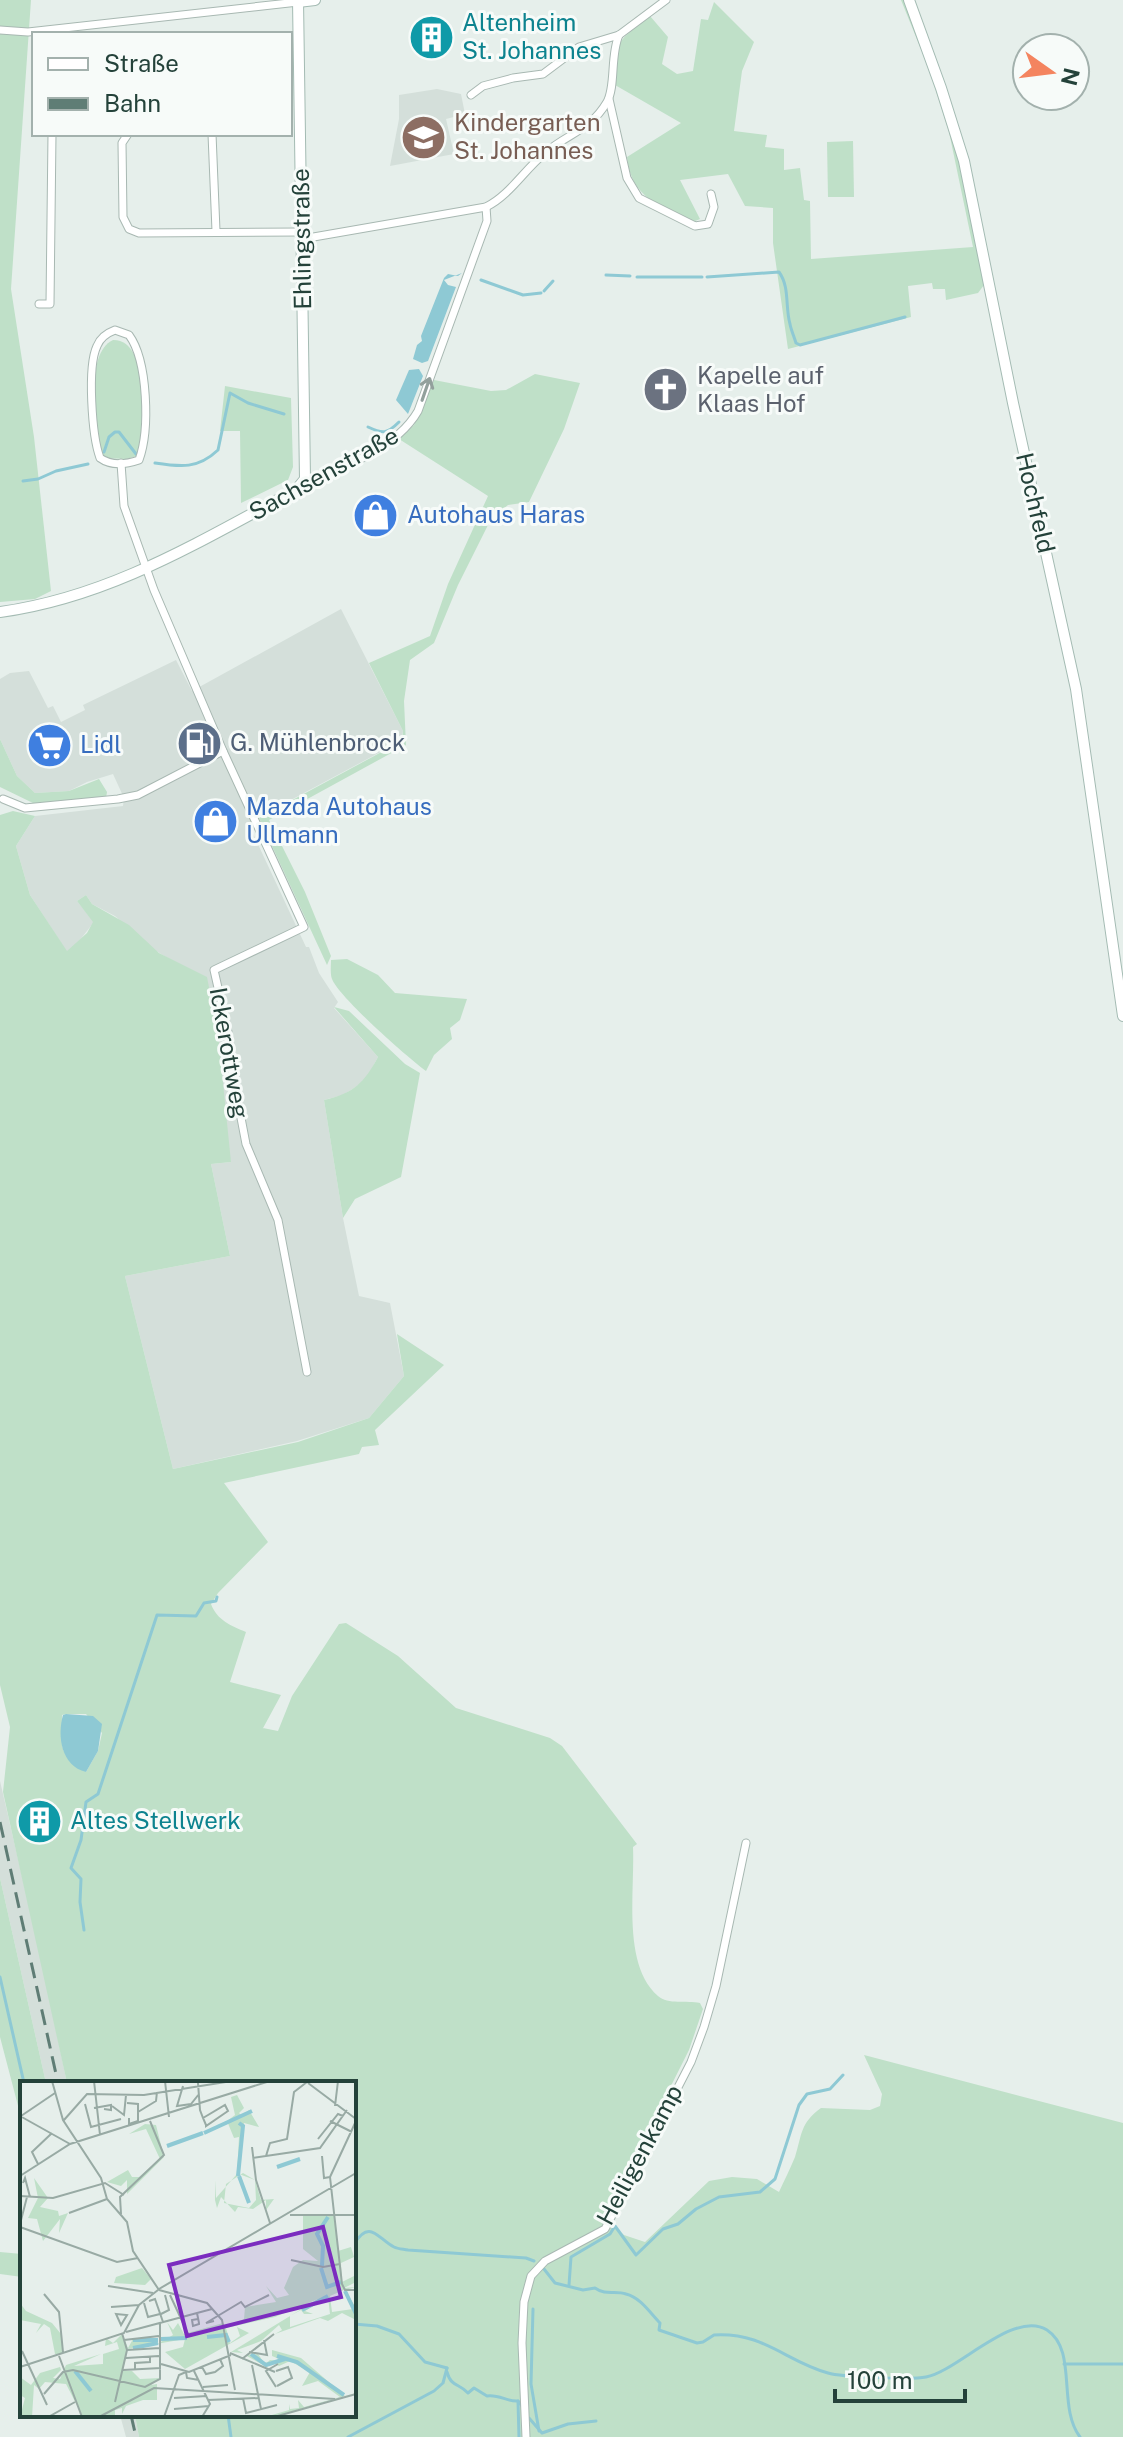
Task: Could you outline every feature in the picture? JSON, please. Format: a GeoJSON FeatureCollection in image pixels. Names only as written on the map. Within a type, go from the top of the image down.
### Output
{"type":"FeatureCollection","features":[{"type":"Feature","properties":{"kind":"street"},"geometry":{"type":"LineString","coordinates":[[0,30],[43,30],[315,0]]}},
{"type":"Feature","properties":{"kind":"street"},"geometry":{"type":"LineString","coordinates":[[471,95],[483,86],[543,74],[579,47],[619,35],[666,0]]}},
{"type":"Feature","properties":{"kind":"street","name":"Hochfeld"},"geometry":{"type":"LineString","coordinates":[[909,0],[964,161],[1073,674],[1123,1016]]}},
{"type":"Feature","properties":{"kind":"street","name":"Ehlingstraße"},"geometry":{"type":"LineString","coordinates":[[298,1],[305,479]]}},
{"type":"Feature","properties":{"kind":"street"},"geometry":{"type":"LineString","coordinates":[[619,35],[615,45],[609,99],[627,178],[639,198],[695,226],[708,224],[714,207],[711,194]]}},
{"type":"Feature","properties":{"kind":"street"},"geometry":{"type":"LineString","coordinates":[[127,136],[122,143],[123,217],[129,229],[139,233],[216,231],[302,235],[486,207],[499,200],[547,150],[586,127],[609,99]]}},
{"type":"Feature","properties":{"kind":"street"},"geometry":{"type":"LineString","coordinates":[[39,304],[50,304],[52,136]]}},
{"type":"Feature","properties":{"kind":"street"},"geometry":{"type":"LineString","coordinates":[[212,136],[216,231]]}},
{"type":"Feature","properties":{"kind":"street","name":"Sachsenstraße"},"geometry":{"type":"LineString","coordinates":[[0,612],[63,600],[103,588],[147,569],[296,490],[305,479],[328,474],[397,437],[418,411],[487,221],[486,207]]}},
{"type":"Feature","properties":{"kind":"street"},"geometry":{"type":"LineString","coordinates":[[115,330],[129,335],[135,343],[141,359],[145,407],[143,451],[139,460],[121,463],[107,463],[100,458],[93,419],[94,352],[101,339],[115,330]]}},
{"type":"Feature","properties":{"kind":"street","name":"Ickerottweg"},"geometry":{"type":"LineString","coordinates":[[121,463],[124,506],[147,569],[223,751],[304,927],[214,970],[228,1032],[228,1050],[246,1144],[278,1220],[307,1372]]}},
{"type":"Feature","properties":{"kind":"street"},"geometry":{"type":"LineString","coordinates":[[3,799],[25,808],[138,795],[223,751]]}},
{"type":"Feature","properties":{"kind":"street","name":"Heiligenkamp"},"geometry":{"type":"LineString","coordinates":[[526,2437],[522,2343],[524,2302],[531,2276],[545,2261],[605,2229],[691,2062],[716,1986],[746,1843]]}},
{"type":"Feature","properties":{"kind":"shaded area","name":"Kindergarten St. Johannes"},"geometry":{"type":"Polygon","coordinates":[[[437,89],[461,94],[465,114],[446,119],[454,154],[390,166],[399,119],[399,95],[437,89]]]}},
{"type":"Feature","properties":{"kind":"shaded area"},"geometry":{"type":"Polygon","coordinates":[[[341,609],[403,731],[401,741],[248,823],[319,973],[338,1002],[334,1008],[378,1057],[365,1081],[343,1095],[324,1100],[359,1296],[390,1303],[404,1376],[369,1418],[297,1441],[173,1469],[125,1276],[230,1256],[211,1164],[231,1162],[171,960],[153,949],[115,916],[92,904],[86,895],[77,901],[94,922],[67,952],[30,895],[16,846],[35,816],[123,806],[124,798],[113,774],[69,791],[35,793],[17,776],[0,739],[0,679],[10,673],[29,671],[48,708],[53,706],[61,722],[85,710],[83,705],[176,660],[192,691],[341,609]]]}},
{"type":"Feature","properties":{"kind":"shaded area"},"geometry":{"type":"Polygon","coordinates":[[[0,1781],[67,2081],[46,2081],[0,1878],[0,1781]]]}},
{"type":"Feature","properties":{"kind":"shaded area"},"geometry":{"type":"Polygon","coordinates":[[[121,2417],[135,2417],[139,2437],[126,2437],[121,2417]]]}},
{"type":"Feature","properties":{"kind":"green space"},"geometry":{"type":"Polygon","coordinates":[[[0,0],[31,0],[11,289],[34,437],[51,591],[35,599],[0,602],[0,0]]]}},
{"type":"Feature","properties":{"kind":"green space"},"geometry":{"type":"Polygon","coordinates":[[[901,0],[906,0],[955,129],[984,285],[978,293],[946,300],[945,289],[933,289],[932,283],[908,286],[911,317],[788,349],[773,243],[773,208],[745,206],[728,174],[680,180],[700,219],[693,222],[659,205],[641,191],[634,182],[627,157],[681,123],[615,85],[617,50],[624,38],[650,16],[668,37],[662,64],[677,74],[693,71],[701,19],[708,20],[714,2],[754,42],[742,71],[734,131],[767,135],[765,147],[784,149],[784,170],[800,168],[804,200],[810,201],[811,259],[973,247],[949,132],[929,69],[901,0]]]}},
{"type":"Feature","properties":{"kind":"green space"},"geometry":{"type":"Polygon","coordinates":[[[853,141],[854,197],[828,197],[827,142],[853,141]]]}},
{"type":"Feature","properties":{"kind":"green space"},"geometry":{"type":"Polygon","coordinates":[[[113,340],[125,344],[134,354],[141,386],[139,452],[137,456],[126,459],[103,458],[95,412],[98,361],[104,348],[113,340]]]}},
{"type":"Feature","properties":{"kind":"green space"},"geometry":{"type":"Polygon","coordinates":[[[535,374],[580,383],[564,429],[529,502],[508,505],[491,519],[458,585],[434,643],[410,660],[404,701],[406,745],[269,820],[305,892],[331,956],[327,965],[259,818],[402,741],[403,731],[369,663],[430,636],[448,584],[488,496],[399,439],[414,425],[434,380],[491,391],[506,390],[535,374]]]}},
{"type":"Feature","properties":{"kind":"green space"},"geometry":{"type":"Polygon","coordinates":[[[225,386],[291,398],[293,467],[288,480],[241,503],[240,431],[220,431],[225,386]]]}},
{"type":"Feature","properties":{"kind":"green space"},"geometry":{"type":"Polygon","coordinates":[[[0,739],[17,776],[35,793],[69,791],[99,779],[107,792],[106,798],[35,804],[0,787],[0,739]]]}},
{"type":"Feature","properties":{"kind":"green space"},"geometry":{"type":"Polygon","coordinates":[[[13,811],[35,816],[16,846],[30,895],[67,951],[87,933],[93,922],[77,901],[86,895],[92,904],[129,925],[159,953],[207,977],[218,1034],[231,1162],[211,1164],[230,1256],[125,1276],[173,1469],[298,1442],[369,1418],[404,1376],[397,1334],[444,1365],[375,1430],[379,1445],[362,1447],[359,1454],[224,1483],[268,1542],[211,1604],[221,1618],[246,1632],[230,1682],[281,1695],[263,1728],[278,1731],[292,1696],[339,1624],[346,1623],[398,1656],[456,1708],[550,1738],[562,1746],[637,1844],[633,1847],[632,1905],[639,1966],[647,1983],[662,1999],[700,2003],[703,2009],[689,2050],[604,2219],[624,2235],[645,2242],[709,2181],[732,2177],[757,2179],[779,2192],[803,2130],[821,2108],[870,2110],[880,2106],[882,2094],[864,2055],[1123,2123],[1123,2437],[139,2437],[135,2417],[356,2417],[356,2081],[67,2081],[3,1792],[10,1727],[0,1685],[0,815],[13,811]],[[86,1714],[62,1715],[63,1749],[70,1760],[86,1772],[98,1751],[102,1733],[86,1714]]]}},
{"type":"Feature","properties":{"kind":"green space"},"geometry":{"type":"Polygon","coordinates":[[[347,959],[378,975],[395,993],[467,999],[460,1020],[450,1028],[452,1039],[434,1055],[426,1071],[374,1026],[337,988],[331,977],[331,960],[347,959]]]}},
{"type":"Feature","properties":{"kind":"green space"},"geometry":{"type":"Polygon","coordinates":[[[334,1007],[349,1011],[405,1064],[420,1073],[401,1177],[355,1199],[343,1218],[324,1100],[357,1086],[378,1057],[334,1007]]]}},
{"type":"Feature","properties":{"kind":"green space"},"geometry":{"type":"Polygon","coordinates":[[[0,1878],[46,2081],[20,2081],[20,2113],[0,2037],[0,1878]]]}},
{"type":"Feature","properties":{"kind":"green space"},"geometry":{"type":"Polygon","coordinates":[[[0,2252],[20,2254],[20,2277],[0,2274],[0,2252]]]}},
{"type":"Feature","properties":{"kind":"water"},"geometry":{"type":"Polygon","coordinates":[[[448,274],[456,276],[444,280],[456,287],[428,361],[422,363],[413,359],[444,278],[448,274]]]}},
{"type":"Feature","properties":{"kind":"water"},"geometry":{"type":"Polygon","coordinates":[[[419,369],[423,376],[408,414],[396,400],[409,370],[419,369]]]}},
{"type":"Feature","properties":{"kind":"water"},"geometry":{"type":"Polygon","coordinates":[[[66,1714],[93,1716],[102,1724],[98,1751],[86,1772],[71,1764],[63,1749],[61,1723],[66,1714]]]}},
{"type":"Feature","properties":{"kind":"waterway"},"geometry":{"type":"LineString","coordinates":[[707,277],[779,272],[785,284],[791,329],[796,343],[800,345],[905,317]]}},
{"type":"Feature","properties":{"kind":"waterway"},"geometry":{"type":"LineString","coordinates":[[606,275],[630,276]]}},
{"type":"Feature","properties":{"kind":"waterway"},"geometry":{"type":"LineString","coordinates":[[637,277],[702,277]]}},
{"type":"Feature","properties":{"kind":"waterway"},"geometry":{"type":"LineString","coordinates":[[481,280],[523,295],[541,293]]}},
{"type":"Feature","properties":{"kind":"waterway"},"geometry":{"type":"LineString","coordinates":[[544,291],[553,281]]}},
{"type":"Feature","properties":{"kind":"waterway"},"geometry":{"type":"LineString","coordinates":[[155,463],[196,464],[218,450],[230,393],[248,403],[284,414]]}},
{"type":"Feature","properties":{"kind":"waterway"},"geometry":{"type":"LineString","coordinates":[[368,427],[385,432],[399,422]]}},
{"type":"Feature","properties":{"kind":"waterway"},"geometry":{"type":"LineString","coordinates":[[104,452],[109,437],[119,432],[136,454]]}},
{"type":"Feature","properties":{"kind":"waterway"},"geometry":{"type":"LineString","coordinates":[[23,481],[88,464]]}},
{"type":"Feature","properties":{"kind":"waterway"},"geometry":{"type":"LineString","coordinates":[[84,1930],[81,1879],[71,1868],[81,1840],[86,1802],[98,1794],[157,1615],[196,1616],[204,1603],[216,1601],[217,1597]]}},
{"type":"Feature","properties":{"kind":"waterway"},"geometry":{"type":"LineString","coordinates":[[0,1977],[24,2081]]}},
{"type":"Feature","properties":{"kind":"waterway"},"geometry":{"type":"LineString","coordinates":[[569,2285],[571,2257],[610,2234],[615,2226],[636,2255],[663,2229],[678,2224],[696,2209],[719,2197],[760,2192],[775,2179],[799,2105],[807,2094],[830,2089],[843,2075]]}},
{"type":"Feature","properties":{"kind":"waterway"},"geometry":{"type":"LineString","coordinates":[[356,2241],[369,2231],[399,2249],[534,2261]]}},
{"type":"Feature","properties":{"kind":"waterway"},"geometry":{"type":"LineString","coordinates":[[544,2269],[555,2283],[631,2296],[641,2302],[660,2323],[659,2330],[697,2343],[714,2335],[747,2338],[813,2368],[835,2374],[926,2377],[1003,2334],[1034,2326],[1047,2330],[1062,2351],[1073,2425],[1080,2437]]}},
{"type":"Feature","properties":{"kind":"waterway"},"geometry":{"type":"LineString","coordinates":[[533,2309],[531,2384],[539,2431]]}},
{"type":"Feature","properties":{"kind":"waterway"},"geometry":{"type":"LineString","coordinates":[[356,2324],[377,2326],[399,2334],[425,2362],[447,2368]]}},
{"type":"Feature","properties":{"kind":"waterway"},"geometry":{"type":"LineString","coordinates":[[1064,2364],[1123,2364]]}},
{"type":"Feature","properties":{"kind":"waterway"},"geometry":{"type":"LineString","coordinates":[[348,2437],[434,2391],[443,2383],[447,2368]]}},
{"type":"Feature","properties":{"kind":"waterway"},"geometry":{"type":"LineString","coordinates":[[447,2372],[453,2383],[468,2393],[474,2388],[487,2396],[518,2401],[522,2406]]}},
{"type":"Feature","properties":{"kind":"waterway"},"geometry":{"type":"LineString","coordinates":[[518,2401],[519,2437]]}},
{"type":"Feature","properties":{"kind":"waterway"},"geometry":{"type":"LineString","coordinates":[[228,2417],[231,2437]]}},
{"type":"Feature","properties":{"kind":"waterway"},"geometry":{"type":"LineString","coordinates":[[529,2418],[542,2433],[568,2424],[596,2421]]}},
{"type":"Feature","properties":{"kind":"railway"},"geometry":{"type":"LineString","coordinates":[[0,1822],[58,2081]]}},
{"type":"Feature","properties":{"kind":"railway"},"geometry":{"type":"LineString","coordinates":[[131,2417],[136,2437]]}},
{"type":"Feature","properties":{"kind":"place","name":"Altenheim St. Johannes"},"geometry":{"type":"Point","coordinates":[431,37]}},
{"type":"Feature","properties":{"kind":"place","name":"Kindergarten St. Johannes"},"geometry":{"type":"Point","coordinates":[423,137]}},
{"type":"Feature","properties":{"kind":"place","name":"Kapelle auf Klaas Hof"},"geometry":{"type":"Point","coordinates":[666,390]}},
{"type":"Feature","properties":{"kind":"place","name":"Autohaus Haras"},"geometry":{"type":"Point","coordinates":[376,515]}},
{"type":"Feature","properties":{"kind":"place","name":"G. Mühlenbrock"},"geometry":{"type":"Point","coordinates":[199,743]}},
{"type":"Feature","properties":{"kind":"place","name":"Lidl"},"geometry":{"type":"Point","coordinates":[49,745]}},
{"type":"Feature","properties":{"kind":"place","name":"Mazda Autohaus Ullmann"},"geometry":{"type":"Point","coordinates":[215,821]}},
{"type":"Feature","properties":{"kind":"place","name":"Altes Stellwerk"},"geometry":{"type":"Point","coordinates":[39,1821]}}]}
